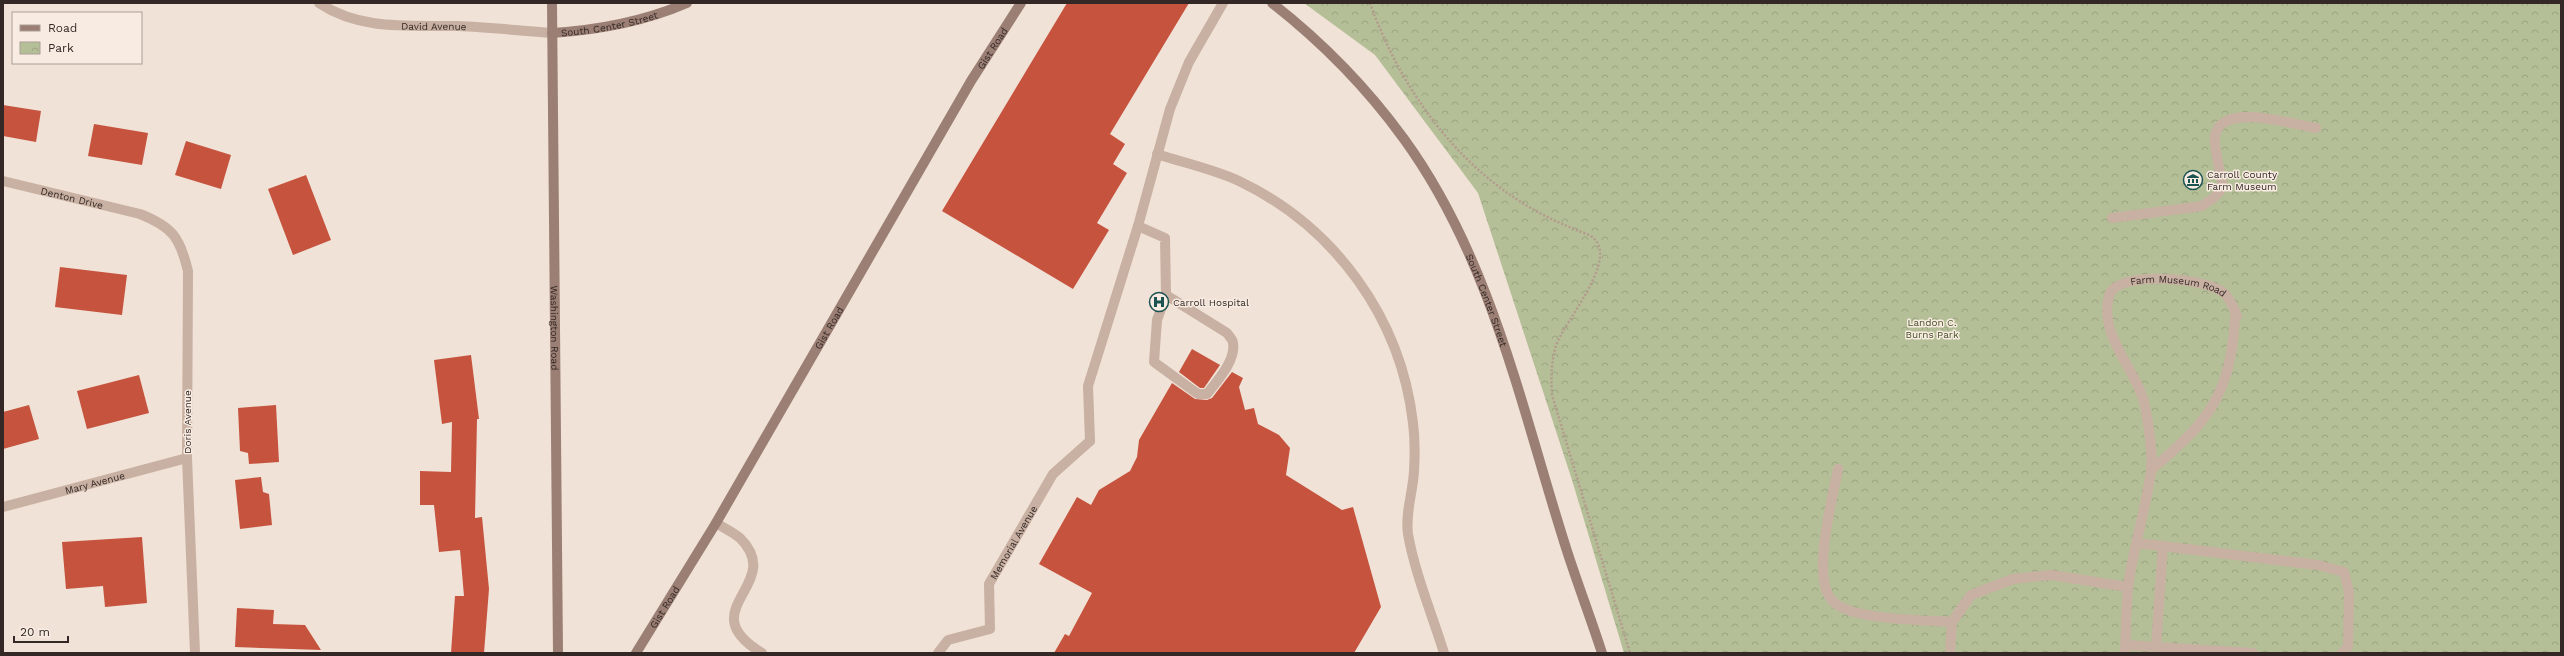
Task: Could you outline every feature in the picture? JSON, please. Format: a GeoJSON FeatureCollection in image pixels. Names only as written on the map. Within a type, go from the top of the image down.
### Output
{"type":"FeatureCollection","features":[{"type":"Feature","properties":{"kind":"street","name":"David Avenue"},"geometry":{"type":"LineString","coordinates":[[319,3],[353,20],[377,24],[458,26],[552,33]]}},
{"type":"Feature","properties":{"kind":"street","name":"Washington Road"},"geometry":{"type":"LineString","coordinates":[[552,3],[558,653]]}},
{"type":"Feature","properties":{"kind":"street","name":"South Center Street"},"geometry":{"type":"LineString","coordinates":[[552,33],[582,31],[638,21],[687,3]]}},
{"type":"Feature","properties":{"kind":"street","name":"Gist Road"},"geometry":{"type":"LineString","coordinates":[[639,650],[716,523],[971,81],[1021,3]]}},
{"type":"Feature","properties":{"kind":"street"},"geometry":{"type":"LineString","coordinates":[[1166,295],[1227,333],[1234,342],[1230,359],[1207,394],[1198,394],[1154,362],[1158,320],[1166,295],[1165,238],[1138,226],[1157,154],[1176,91],[1190,62],[1223,3]]}},
{"type":"Feature","properties":{"kind":"street","name":"South Center Street"},"geometry":{"type":"LineString","coordinates":[[1272,3],[1317,41],[1370,96],[1404,140],[1451,220],[1495,317],[1525,406],[1567,549],[1602,653]]}},
{"type":"Feature","properties":{"kind":"street"},"geometry":{"type":"LineString","coordinates":[[2112,218],[2202,206],[2215,197],[2223,187],[2215,136],[2222,123],[2248,116],[2316,128]]}},
{"type":"Feature","properties":{"kind":"street"},"geometry":{"type":"LineString","coordinates":[[1157,154],[1238,181],[1297,216],[1322,238],[1358,278],[1372,300],[1387,328],[1401,364],[1409,395],[1413,424],[1414,471],[1408,532],[1444,653]]}},
{"type":"Feature","properties":{"kind":"street","name":"Denton Drive"},"geometry":{"type":"LineString","coordinates":[[3,181],[140,214]]}},
{"type":"Feature","properties":{"kind":"street","name":"Doris Avenue"},"geometry":{"type":"LineString","coordinates":[[140,214],[160,222],[181,244],[188,271],[187,458],[195,653]]}},
{"type":"Feature","properties":{"kind":"street","name":"Memorial Avenue"},"geometry":{"type":"LineString","coordinates":[[938,653],[948,640],[990,629],[990,584],[1052,474],[1090,441],[1088,386],[1138,226]]}},
{"type":"Feature","properties":{"kind":"street","name":"Farm Museum Road"},"geometry":{"type":"LineString","coordinates":[[2125,649],[2128,587],[2151,470],[2143,397],[2121,354],[2110,327],[2107,313],[2109,294],[2113,288],[2124,282],[2136,280],[2166,279],[2204,284],[2224,292],[2238,316],[2235,318],[2229,366],[2220,394],[2206,417],[2190,437],[2151,470]]}},
{"type":"Feature","properties":{"kind":"street","name":"Mary Avenue"},"geometry":{"type":"LineString","coordinates":[[3,507],[187,458]]}},
{"type":"Feature","properties":{"kind":"street"},"geometry":{"type":"LineString","coordinates":[[1838,469],[1822,565],[1826,590],[1835,604],[1862,614],[1952,622]]}},
{"type":"Feature","properties":{"kind":"street"},"geometry":{"type":"LineString","coordinates":[[716,523],[739,537],[748,549],[753,564],[751,581],[733,612],[733,621],[744,641],[762,653]]}},
{"type":"Feature","properties":{"kind":"street"},"geometry":{"type":"LineString","coordinates":[[2137,543],[2318,565],[2344,572],[2349,592],[2348,647],[2342,653]]}},
{"type":"Feature","properties":{"kind":"street"},"geometry":{"type":"LineString","coordinates":[[2156,646],[2163,546]]}},
{"type":"Feature","properties":{"kind":"street"},"geometry":{"type":"LineString","coordinates":[[1950,653],[1952,622],[1971,594],[2013,579],[2051,575],[2128,587]]}},
{"type":"Feature","properties":{"kind":"street"},"geometry":{"type":"LineString","coordinates":[[2125,649],[2156,646],[2253,653]]}},
{"type":"Feature","properties":{"kind":"path"},"geometry":{"type":"LineString","coordinates":[[1370,3],[1395,62],[1425,107],[1464,157],[1500,188],[1531,208],[1596,238],[1599,244],[1601,251],[1590,287],[1556,346],[1550,375],[1552,395],[1630,653]]}},
{"type":"Feature","properties":{"kind":"green space","name":"Landon C. Burns Park"},"geometry":{"type":"Polygon","coordinates":[[[1304,3],[2561,3],[2561,653],[1624,653],[1572,480],[1478,193],[1375,55],[1304,3]]]}},
{"type":"Feature","properties":{"kind":"building"},"geometry":{"type":"Polygon","coordinates":[[[1067,3],[1189,3],[1110,134],[1125,144],[1113,164],[1127,173],[1097,223],[1109,230],[1073,289],[942,211],[1067,3]]]}},
{"type":"Feature","properties":{"kind":"building"},"geometry":{"type":"Polygon","coordinates":[[[3,105],[41,111],[36,142],[3,136],[3,105]]]}},
{"type":"Feature","properties":{"kind":"building"},"geometry":{"type":"Polygon","coordinates":[[[94,124],[148,133],[142,165],[88,156],[94,124]]]}},
{"type":"Feature","properties":{"kind":"building"},"geometry":{"type":"Polygon","coordinates":[[[186,141],[231,155],[221,189],[175,175],[186,141]]]}},
{"type":"Feature","properties":{"kind":"building"},"geometry":{"type":"Polygon","coordinates":[[[306,175],[331,240],[293,255],[268,189],[306,175]]]}},
{"type":"Feature","properties":{"kind":"building"},"geometry":{"type":"Polygon","coordinates":[[[60,267],[127,275],[122,315],[55,307],[60,267]]]}},
{"type":"Feature","properties":{"kind":"building"},"geometry":{"type":"Polygon","coordinates":[[[1192,349],[1220,365],[1204,388],[1200,388],[1179,372],[1192,349]]]}},
{"type":"Feature","properties":{"kind":"building"},"geometry":{"type":"Polygon","coordinates":[[[471,355],[479,419],[477,419],[475,518],[482,517],[489,589],[484,653],[451,653],[455,596],[464,596],[460,550],[439,552],[434,505],[420,505],[420,471],[451,472],[452,422],[442,424],[434,360],[471,355]]]}},
{"type":"Feature","properties":{"kind":"building"},"geometry":{"type":"Polygon","coordinates":[[[1232,372],[1243,378],[1239,387],[1245,410],[1254,408],[1258,424],[1279,435],[1290,448],[1286,475],[1342,510],[1353,507],[1381,607],[1354,653],[1054,653],[1065,634],[1069,636],[1092,593],[1039,564],[1077,497],[1091,505],[1099,490],[1130,471],[1137,457],[1139,440],[1172,383],[1195,399],[1207,400],[1212,398],[1232,372]]]}},
{"type":"Feature","properties":{"kind":"building"},"geometry":{"type":"Polygon","coordinates":[[[139,375],[149,413],[87,429],[77,391],[139,375]]]}},
{"type":"Feature","properties":{"kind":"building"},"geometry":{"type":"Polygon","coordinates":[[[29,405],[39,439],[3,449],[3,412],[29,405]]]}},
{"type":"Feature","properties":{"kind":"building"},"geometry":{"type":"Polygon","coordinates":[[[276,405],[279,462],[249,464],[248,453],[240,451],[238,408],[276,405]]]}},
{"type":"Feature","properties":{"kind":"building"},"geometry":{"type":"Polygon","coordinates":[[[261,477],[263,492],[269,494],[272,525],[240,529],[235,480],[261,477]]]}},
{"type":"Feature","properties":{"kind":"building"},"geometry":{"type":"Polygon","coordinates":[[[142,537],[147,603],[105,607],[103,586],[66,589],[62,542],[142,537]]]}},
{"type":"Feature","properties":{"kind":"building"},"geometry":{"type":"Polygon","coordinates":[[[237,608],[274,610],[273,624],[305,625],[321,650],[235,647],[237,608]]]}},
{"type":"Feature","properties":{"kind":"place","name":"Carroll County Farm Museum"},"geometry":{"type":"Point","coordinates":[2193,180]}},
{"type":"Feature","properties":{"kind":"place","name":"Carroll Hospital"},"geometry":{"type":"Point","coordinates":[1159,302]}}]}
